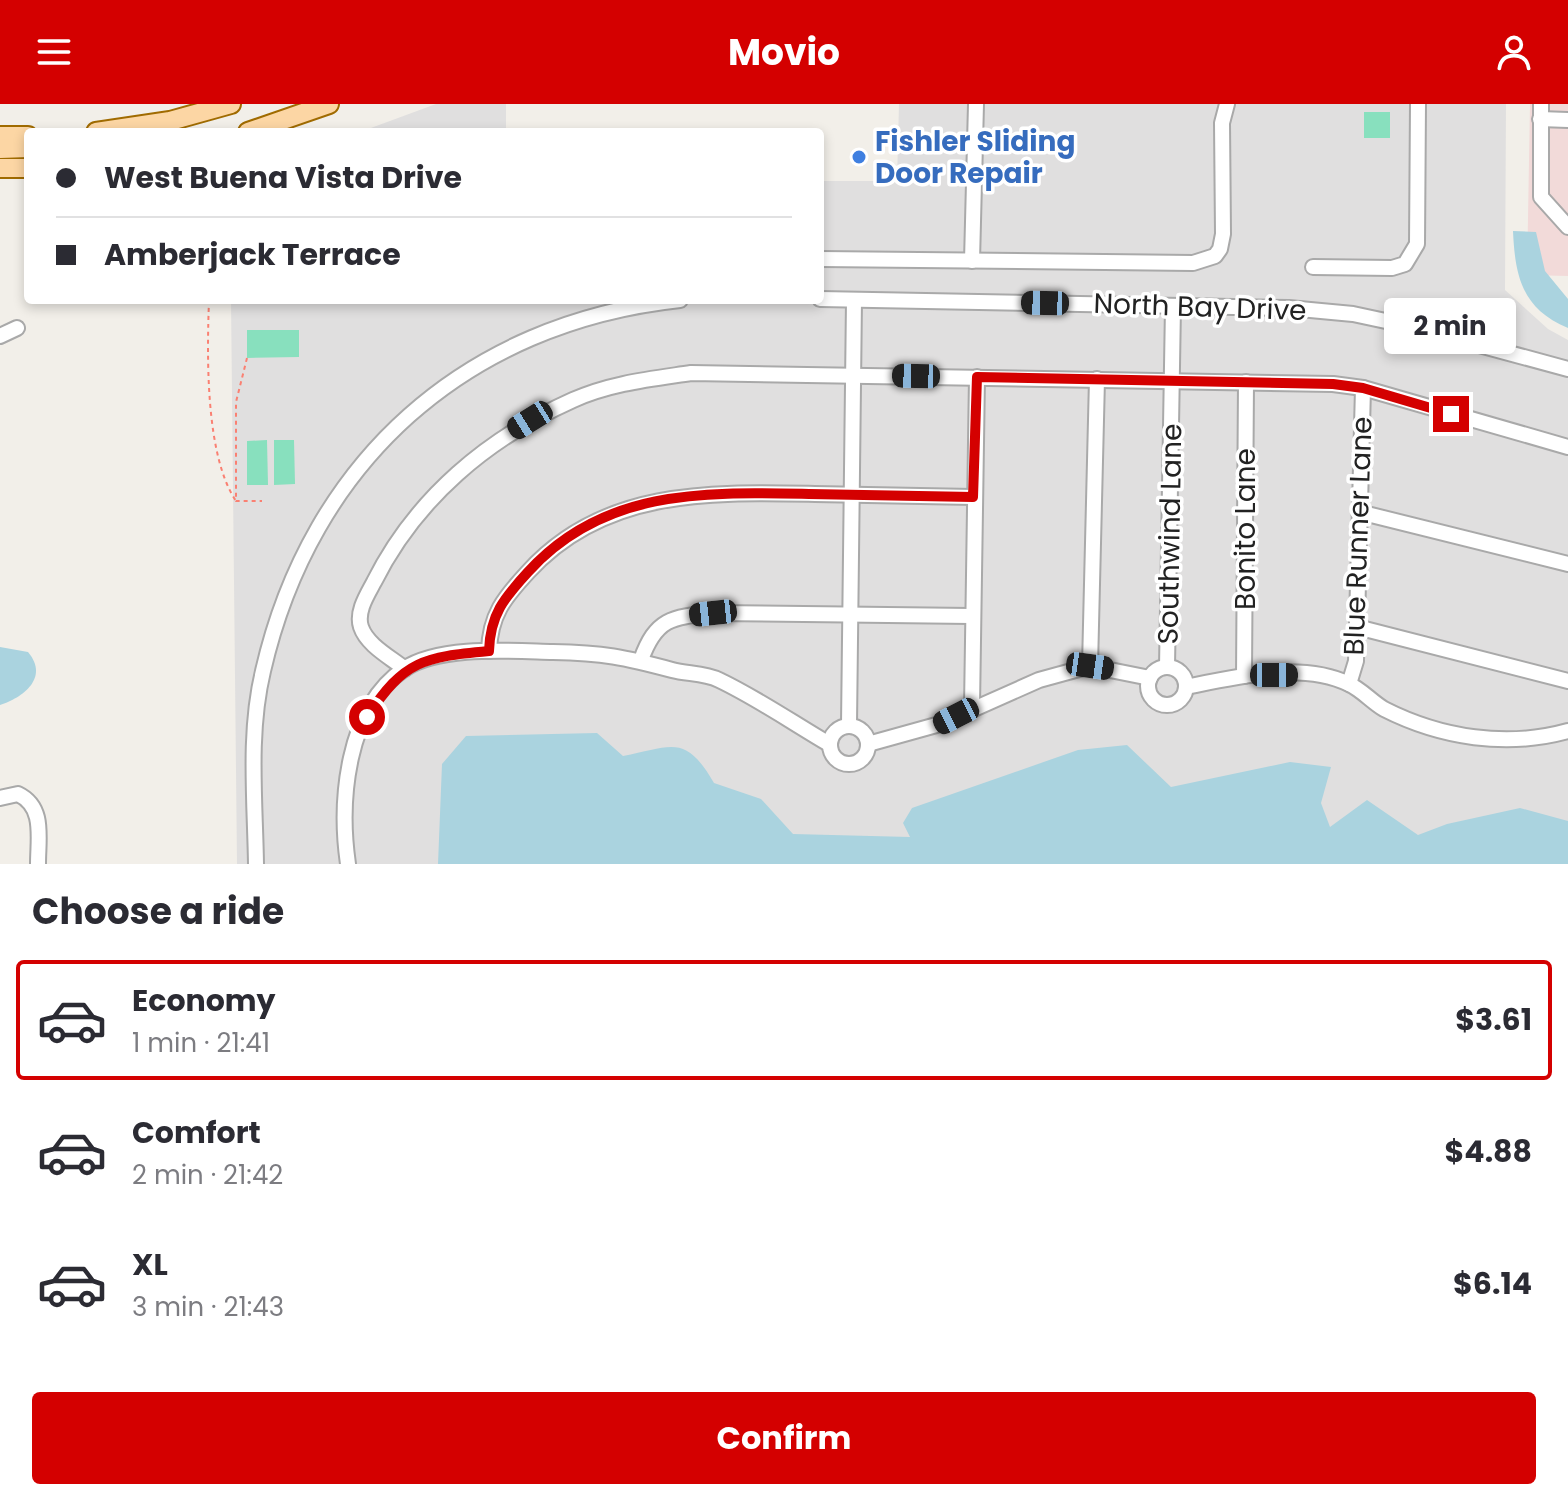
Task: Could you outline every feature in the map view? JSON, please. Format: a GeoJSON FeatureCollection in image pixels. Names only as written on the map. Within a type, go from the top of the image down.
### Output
{"type":"FeatureCollection","features":[{"type":"Feature","properties":{"kind":"main road"},"geometry":{"type":"LineString","coordinates":[[133,128],[231,104]]}},
{"type":"Feature","properties":{"kind":"main road"},"geometry":{"type":"LineString","coordinates":[[260,128],[329,104]]}},
{"type":"Feature","properties":{"kind":"main road"},"geometry":{"type":"LineString","coordinates":[[0,136],[24,136]]}},
{"type":"Feature","properties":{"kind":"main road"},"geometry":{"type":"LineString","coordinates":[[0,149],[24,148]]}},
{"type":"Feature","properties":{"kind":"main road"},"geometry":{"type":"LineString","coordinates":[[0,168],[24,168]]}},
{"type":"Feature","properties":{"kind":"street"},"geometry":{"type":"LineString","coordinates":[[972,261],[976,104]]}},
{"type":"Feature","properties":{"kind":"street"},"geometry":{"type":"LineString","coordinates":[[824,259],[1193,263],[1215,256],[1223,234],[1222,123],[1227,104]]}},
{"type":"Feature","properties":{"kind":"street"},"geometry":{"type":"LineString","coordinates":[[1313,267],[1392,268],[1412,257],[1417,244],[1418,104]]}},
{"type":"Feature","properties":{"kind":"street"},"geometry":{"type":"LineString","coordinates":[[1568,120],[1540,112],[1541,197],[1562,210],[1568,227]]}},
{"type":"Feature","properties":{"kind":"street","name":"North Bay Drive"},"geometry":{"type":"LineString","coordinates":[[824,299],[1289,308],[1353,314],[1568,369]]}},
{"type":"Feature","properties":{"kind":"street"},"geometry":{"type":"LineString","coordinates":[[849,725],[854,300]]}},
{"type":"Feature","properties":{"kind":"street"},"geometry":{"type":"LineString","coordinates":[[256,864],[254,734],[262,673],[280,608],[308,543],[336,496],[368,453],[410,413],[458,377],[508,347],[573,321],[645,304]]}},
{"type":"Feature","properties":{"kind":"street","name":"Southwind Lane"},"geometry":{"type":"LineString","coordinates":[[1167,667],[1173,306]]}},
{"type":"Feature","properties":{"kind":"street"},"geometry":{"type":"LineString","coordinates":[[0,336],[17,328]]}},
{"type":"Feature","properties":{"kind":"street","name":"North Bay Drive"},"geometry":{"type":"LineString","coordinates":[[1526,357],[1568,360]]}},
{"type":"Feature","properties":{"kind":"street"},"geometry":{"type":"LineString","coordinates":[[405,669],[367,639],[360,625],[361,609],[397,542],[458,472],[492,444],[576,398],[623,382],[691,373],[1246,382],[1363,388],[1568,447]]}},
{"type":"Feature","properties":{"kind":"street"},"geometry":{"type":"LineString","coordinates":[[972,707],[977,377]]}},
{"type":"Feature","properties":{"kind":"street"},"geometry":{"type":"LineString","coordinates":[[1090,666],[1097,379]]}},
{"type":"Feature","properties":{"kind":"street","name":"Bonito Lane"},"geometry":{"type":"LineString","coordinates":[[1244,676],[1246,382]]}},
{"type":"Feature","properties":{"kind":"street","name":"Blue Runner Lane"},"geometry":{"type":"LineString","coordinates":[[1349,684],[1356,661],[1363,388]]}},
{"type":"Feature","properties":{"kind":"street"},"geometry":{"type":"LineString","coordinates":[[489,651],[490,625],[509,593],[537,562],[573,534],[609,514],[658,499],[713,492],[973,497]]}},
{"type":"Feature","properties":{"kind":"street"},"geometry":{"type":"LineString","coordinates":[[1359,512],[1568,564]]}},
{"type":"Feature","properties":{"kind":"street"},"geometry":{"type":"LineString","coordinates":[[641,660],[650,635],[666,621],[685,616],[971,616]]}},
{"type":"Feature","properties":{"kind":"street"},"geometry":{"type":"LineString","coordinates":[[1357,627],[1568,681]]}},
{"type":"Feature","properties":{"kind":"street"},"geometry":{"type":"LineString","coordinates":[[348,864],[342,810],[354,746],[367,717],[405,669],[457,654],[489,651],[610,653],[717,679],[829,744],[833,755],[848,764],[860,760],[868,744],[865,733],[849,725],[838,729],[829,744]]}},
{"type":"Feature","properties":{"kind":"street"},"geometry":{"type":"LineString","coordinates":[[868,744],[940,724],[972,707],[1039,680],[1090,666],[1150,678],[1167,667],[1178,671],[1186,687]]}},
{"type":"Feature","properties":{"kind":"street"},"geometry":{"type":"LineString","coordinates":[[1150,678],[1148,690],[1159,704],[1177,702],[1186,687],[1244,676],[1309,675],[1349,684],[1381,707],[1423,727],[1463,736],[1542,739],[1568,731]]}},
{"type":"Feature","properties":{"kind":"street"},"geometry":{"type":"LineString","coordinates":[[0,798],[18,794],[30,800],[37,811],[38,864]]}},
{"type":"Feature","properties":{"kind":"path"},"geometry":{"type":"LineString","coordinates":[[209,304],[209,395],[223,473],[236,501]]}},
{"type":"Feature","properties":{"kind":"path"},"geometry":{"type":"LineString","coordinates":[[236,501],[236,402],[247,358]]}},
{"type":"Feature","properties":{"kind":"path"},"geometry":{"type":"LineString","coordinates":[[236,501],[262,501]]}},
{"type":"Feature","properties":{"kind":"shaded area"},"geometry":{"type":"Polygon","coordinates":[[[436,104],[506,104],[506,128],[371,128],[436,104]]]}},
{"type":"Feature","properties":{"kind":"shaded area"},"geometry":{"type":"Polygon","coordinates":[[[899,104],[1506,104],[1505,290],[1548,329],[1568,340],[1568,864],[237,864],[231,304],[824,304],[824,181],[897,181],[899,104]]]}},
{"type":"Feature","properties":{"kind":"shaded area"},"geometry":{"type":"Polygon","coordinates":[[[1530,104],[1568,104],[1568,276],[1527,275],[1530,104]]]}},
{"type":"Feature","properties":{"kind":"green space"},"geometry":{"type":"Polygon","coordinates":[[[1364,112],[1390,112],[1390,138],[1364,138],[1364,112]]]}},
{"type":"Feature","properties":{"kind":"green space"},"geometry":{"type":"Polygon","coordinates":[[[247,330],[299,330],[299,357],[247,358],[247,330]]]}},
{"type":"Feature","properties":{"kind":"green space"},"geometry":{"type":"Polygon","coordinates":[[[267,440],[268,485],[247,485],[247,441],[267,440]]]}},
{"type":"Feature","properties":{"kind":"green space"},"geometry":{"type":"Polygon","coordinates":[[[274,440],[294,440],[295,484],[274,485],[274,440]]]}},
{"type":"Feature","properties":{"kind":"water"},"geometry":{"type":"Polygon","coordinates":[[[1513,231],[1536,232],[1545,271],[1568,299],[1568,328],[1540,311],[1524,289],[1516,262],[1513,231]]]}},
{"type":"Feature","properties":{"kind":"water"},"geometry":{"type":"Polygon","coordinates":[[[0,647],[28,652],[36,670],[35,678],[24,692],[0,705],[0,647]]]}},
{"type":"Feature","properties":{"kind":"water"},"geometry":{"type":"Polygon","coordinates":[[[597,733],[623,756],[666,747],[685,750],[704,767],[714,783],[761,799],[793,834],[910,837],[903,823],[912,808],[1078,750],[1127,745],[1171,787],[1290,762],[1331,767],[1321,803],[1330,827],[1367,800],[1418,835],[1447,824],[1520,808],[1568,821],[1568,864],[438,864],[442,764],[466,736],[597,733]]]}},
{"type":"Feature","properties":{"kind":"place","name":"Fishler Sliding Door Repair"},"geometry":{"type":"Point","coordinates":[859,157]}},
{"type":"Feature","properties":{"kind":"route"},"geometry":{"type":"LineString","coordinates":[[367,717],[385,690],[405,669],[457,654],[489,651],[490,625],[509,593],[537,562],[573,534],[609,514],[658,499],[713,492],[973,497],[977,377],[1333,384],[1363,388],[1451,414]]}}]}
